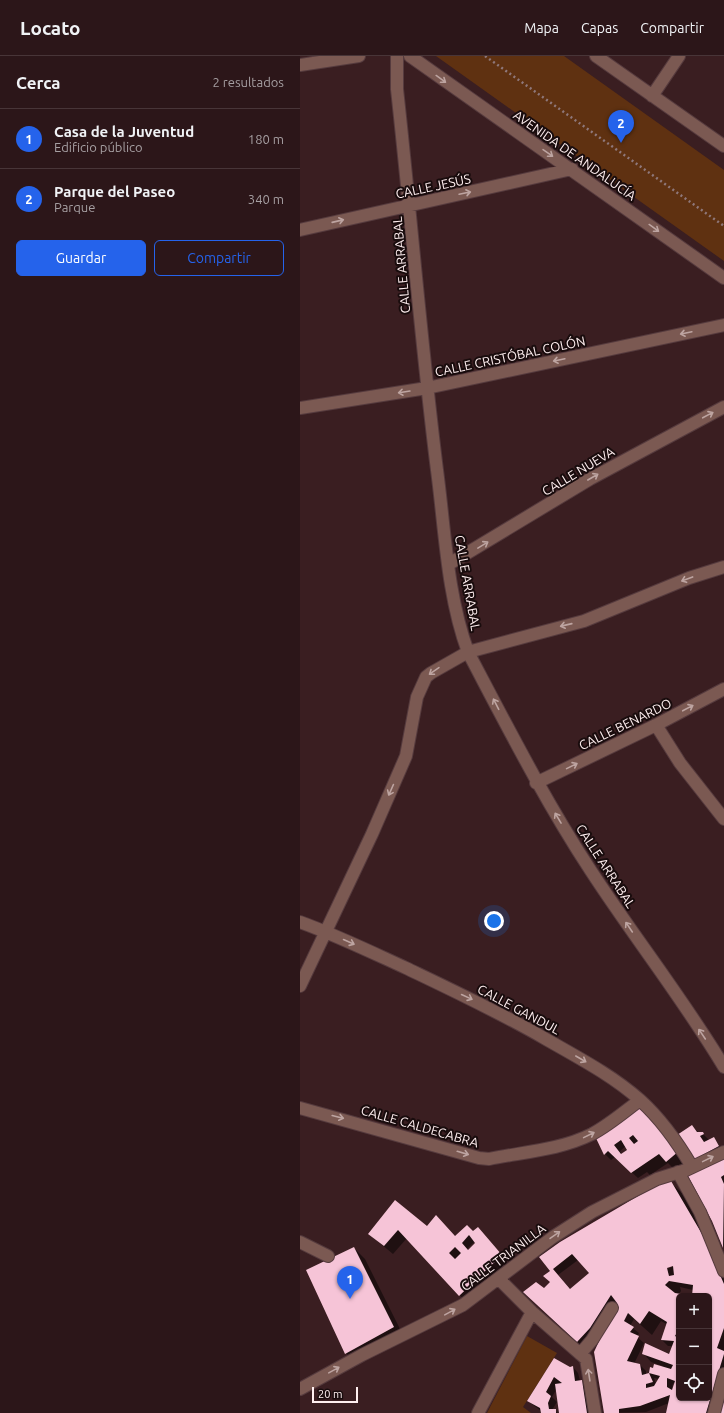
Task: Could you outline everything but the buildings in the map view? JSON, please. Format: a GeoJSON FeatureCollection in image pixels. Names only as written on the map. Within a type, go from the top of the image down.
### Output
{"type":"FeatureCollection","features":[{"type":"Feature","properties":{"kind":"street"},"geometry":{"type":"LineString","coordinates":[[300,65],[359,56]]}},
{"type":"Feature","properties":{"kind":"street","name":"CALLE ARRABAL"},"geometry":{"type":"LineString","coordinates":[[397,56],[397,89],[410,205],[427,388],[449,564],[459,623],[468,652],[536,783],[591,872],[724,1067]]}},
{"type":"Feature","properties":{"kind":"street","name":"AVENIDA DE ANDALUCÍA"},"geometry":{"type":"LineString","coordinates":[[410,56],[572,169],[724,278]]}},
{"type":"Feature","properties":{"kind":"street"},"geometry":{"type":"LineString","coordinates":[[596,56],[724,146]]}},
{"type":"Feature","properties":{"kind":"street"},"geometry":{"type":"LineString","coordinates":[[652,96],[678,56]]}},
{"type":"Feature","properties":{"kind":"street","name":"CALLE JESÚS"},"geometry":{"type":"LineString","coordinates":[[300,230],[572,169]]}},
{"type":"Feature","properties":{"kind":"street","name":"CALLE CRISTÓBAL COLÓN"},"geometry":{"type":"LineString","coordinates":[[300,408],[427,388],[724,325]]}},
{"type":"Feature","properties":{"kind":"street","name":"CALLE NUEVA"},"geometry":{"type":"LineString","coordinates":[[449,564],[590,478],[724,407]]}},
{"type":"Feature","properties":{"kind":"street"},"geometry":{"type":"LineString","coordinates":[[300,986],[327,932],[406,756],[417,697],[431,673],[468,652],[584,621],[689,578],[724,567]]}},
{"type":"Feature","properties":{"kind":"street","name":"CALLE BENARDO"},"geometry":{"type":"LineString","coordinates":[[536,783],[656,726],[724,689]]}},
{"type":"Feature","properties":{"kind":"street"},"geometry":{"type":"LineString","coordinates":[[656,726],[680,762],[724,819]]}},
{"type":"Feature","properties":{"kind":"street","name":"CALLE GANDUL"},"geometry":{"type":"LineString","coordinates":[[300,922],[327,932],[506,1016],[584,1061],[611,1078],[640,1100],[675,1139],[692,1167]]}},
{"type":"Feature","properties":{"kind":"street","name":"CALLE CALDECABRA"},"geometry":{"type":"LineString","coordinates":[[300,1108],[479,1158],[489,1159],[558,1146],[577,1140],[607,1125],[640,1100]]}},
{"type":"Feature","properties":{"kind":"street","name":"CALLE TRIANILLA"},"geometry":{"type":"LineString","coordinates":[[300,1389],[369,1352],[463,1305],[572,1224],[657,1179],[692,1167],[724,1152]]}},
{"type":"Feature","properties":{"kind":"street"},"geometry":{"type":"LineString","coordinates":[[678,1172],[700,1212],[724,1271]]}},
{"type":"Feature","properties":{"kind":"street"},"geometry":{"type":"LineString","coordinates":[[300,1242],[328,1256]]}},
{"type":"Feature","properties":{"kind":"street"},"geometry":{"type":"LineString","coordinates":[[499,1279],[532,1312],[586,1359],[595,1413]]}},
{"type":"Feature","properties":{"kind":"street"},"geometry":{"type":"LineString","coordinates":[[580,1354],[592,1340],[612,1308]]}},
{"type":"Feature","properties":{"kind":"street"},"geometry":{"type":"LineString","coordinates":[[478,1413],[532,1312]]}},
{"type":"Feature","properties":{"kind":"street"},"geometry":{"type":"LineString","coordinates":[[714,1413],[724,1374]]}},
{"type":"Feature","properties":{"kind":"path"},"geometry":{"type":"LineString","coordinates":[[485,56],[724,226]]}},
{"type":"Feature","properties":{"kind":"shaded area"},"geometry":{"type":"Polygon","coordinates":[[[436,56],[564,56],[724,170],[724,261],[436,56]]]}},
{"type":"Feature","properties":{"kind":"shaded area"},"geometry":{"type":"Polygon","coordinates":[[[527,1336],[557,1353],[523,1407],[531,1413],[487,1413],[527,1336]]]}},
{"type":"Feature","properties":{"kind":"place","name":"Parque del Paseo"},"geometry":{"type":"Point","coordinates":[621,143]}},
{"type":"Feature","properties":{"kind":"place","name":"Casa de la Juventud"},"geometry":{"type":"Point","coordinates":[350,1299]}}]}
